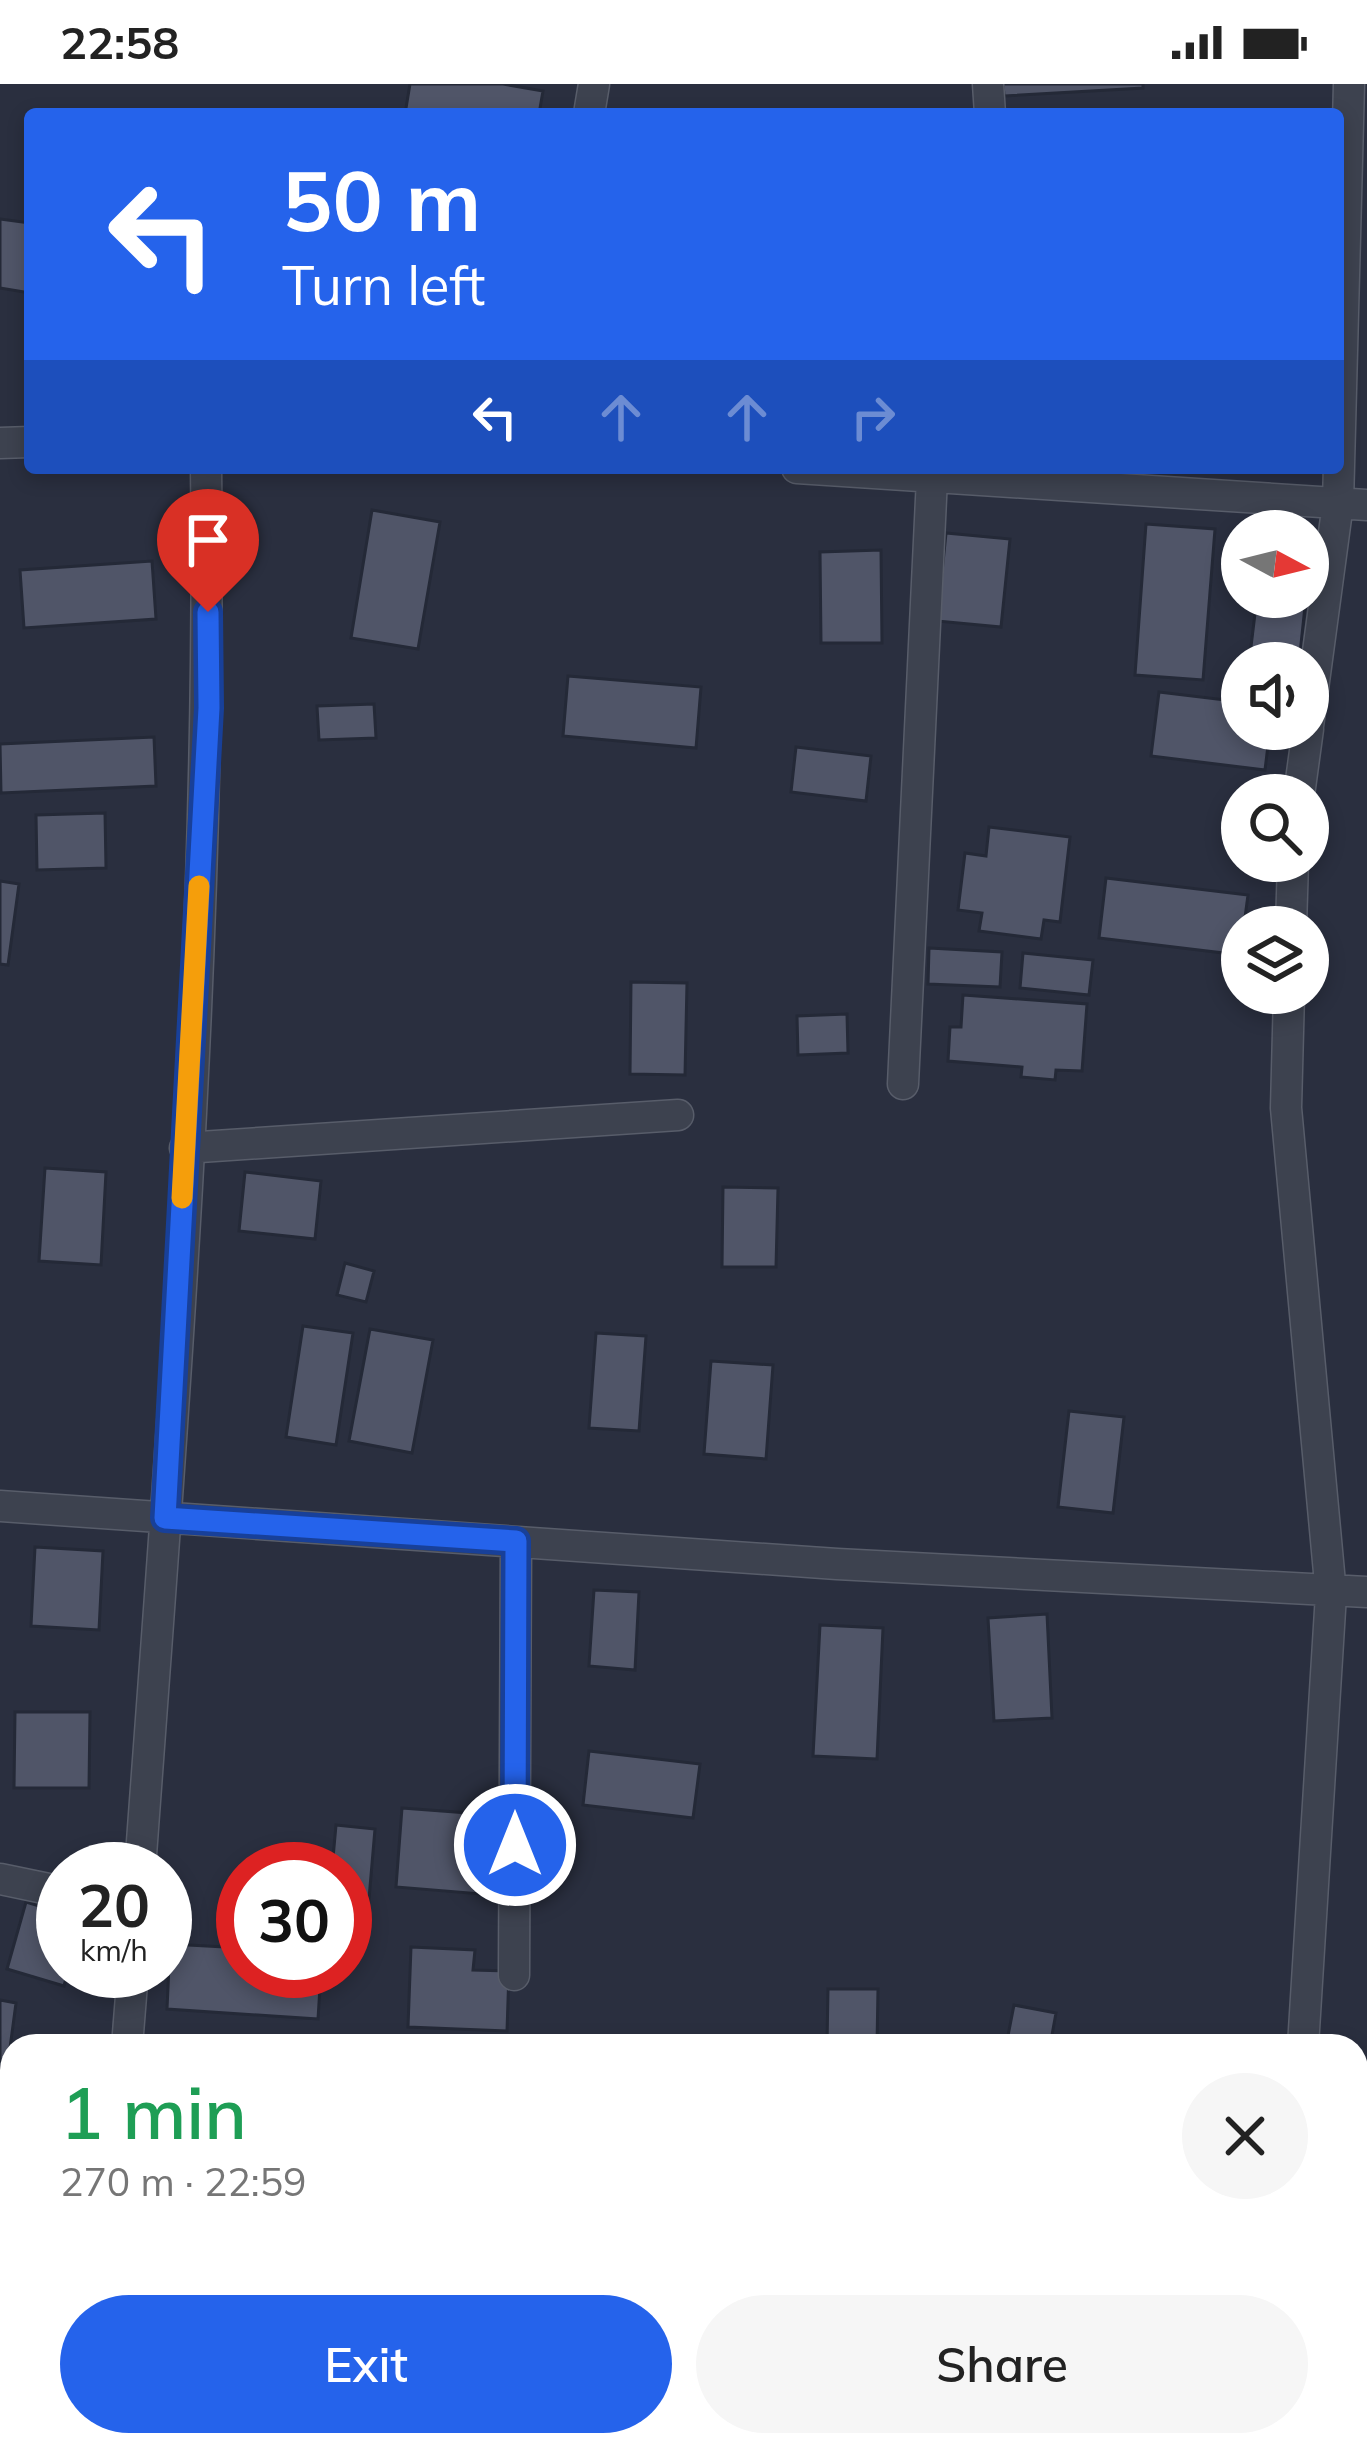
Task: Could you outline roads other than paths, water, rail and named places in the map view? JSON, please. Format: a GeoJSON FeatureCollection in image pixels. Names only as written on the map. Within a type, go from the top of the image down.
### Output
{"type":"FeatureCollection","features":[{"type":"Feature","properties":{"kind":"street"},"geometry":{"type":"LineString","coordinates":[[1325,642],[1353,504],[1349,84]]}},
{"type":"Feature","properties":{"kind":"street"},"geometry":{"type":"LineString","coordinates":[[142,1842],[165,1518],[209,708],[206,474]]}},
{"type":"Feature","properties":{"kind":"street"},"geometry":{"type":"LineString","coordinates":[[878,474],[1043,477],[1353,504]]}},
{"type":"Feature","properties":{"kind":"street"},"geometry":{"type":"LineString","coordinates":[[903,1084],[932,478]]}},
{"type":"Feature","properties":{"kind":"street"},"geometry":{"type":"LineString","coordinates":[[1288,1014],[1286,1108],[1331,1594],[1304,2034]]}},
{"type":"Feature","properties":{"kind":"street"},"geometry":{"type":"LineString","coordinates":[[185,1148],[678,1115]]}},
{"type":"Feature","properties":{"kind":"street"},"geometry":{"type":"LineString","coordinates":[[0,1506],[1331,1594],[1367,1592]]}},
{"type":"Feature","properties":{"kind":"street"},"geometry":{"type":"LineString","coordinates":[[514,1975],[516,1541]]}},
{"type":"Feature","properties":{"kind":"street"},"geometry":{"type":"LineString","coordinates":[[0,1879],[36,1886]]}},
{"type":"Feature","properties":{"kind":"street"},"geometry":{"type":"LineString","coordinates":[[129,2034],[131,1998]]}}]}
